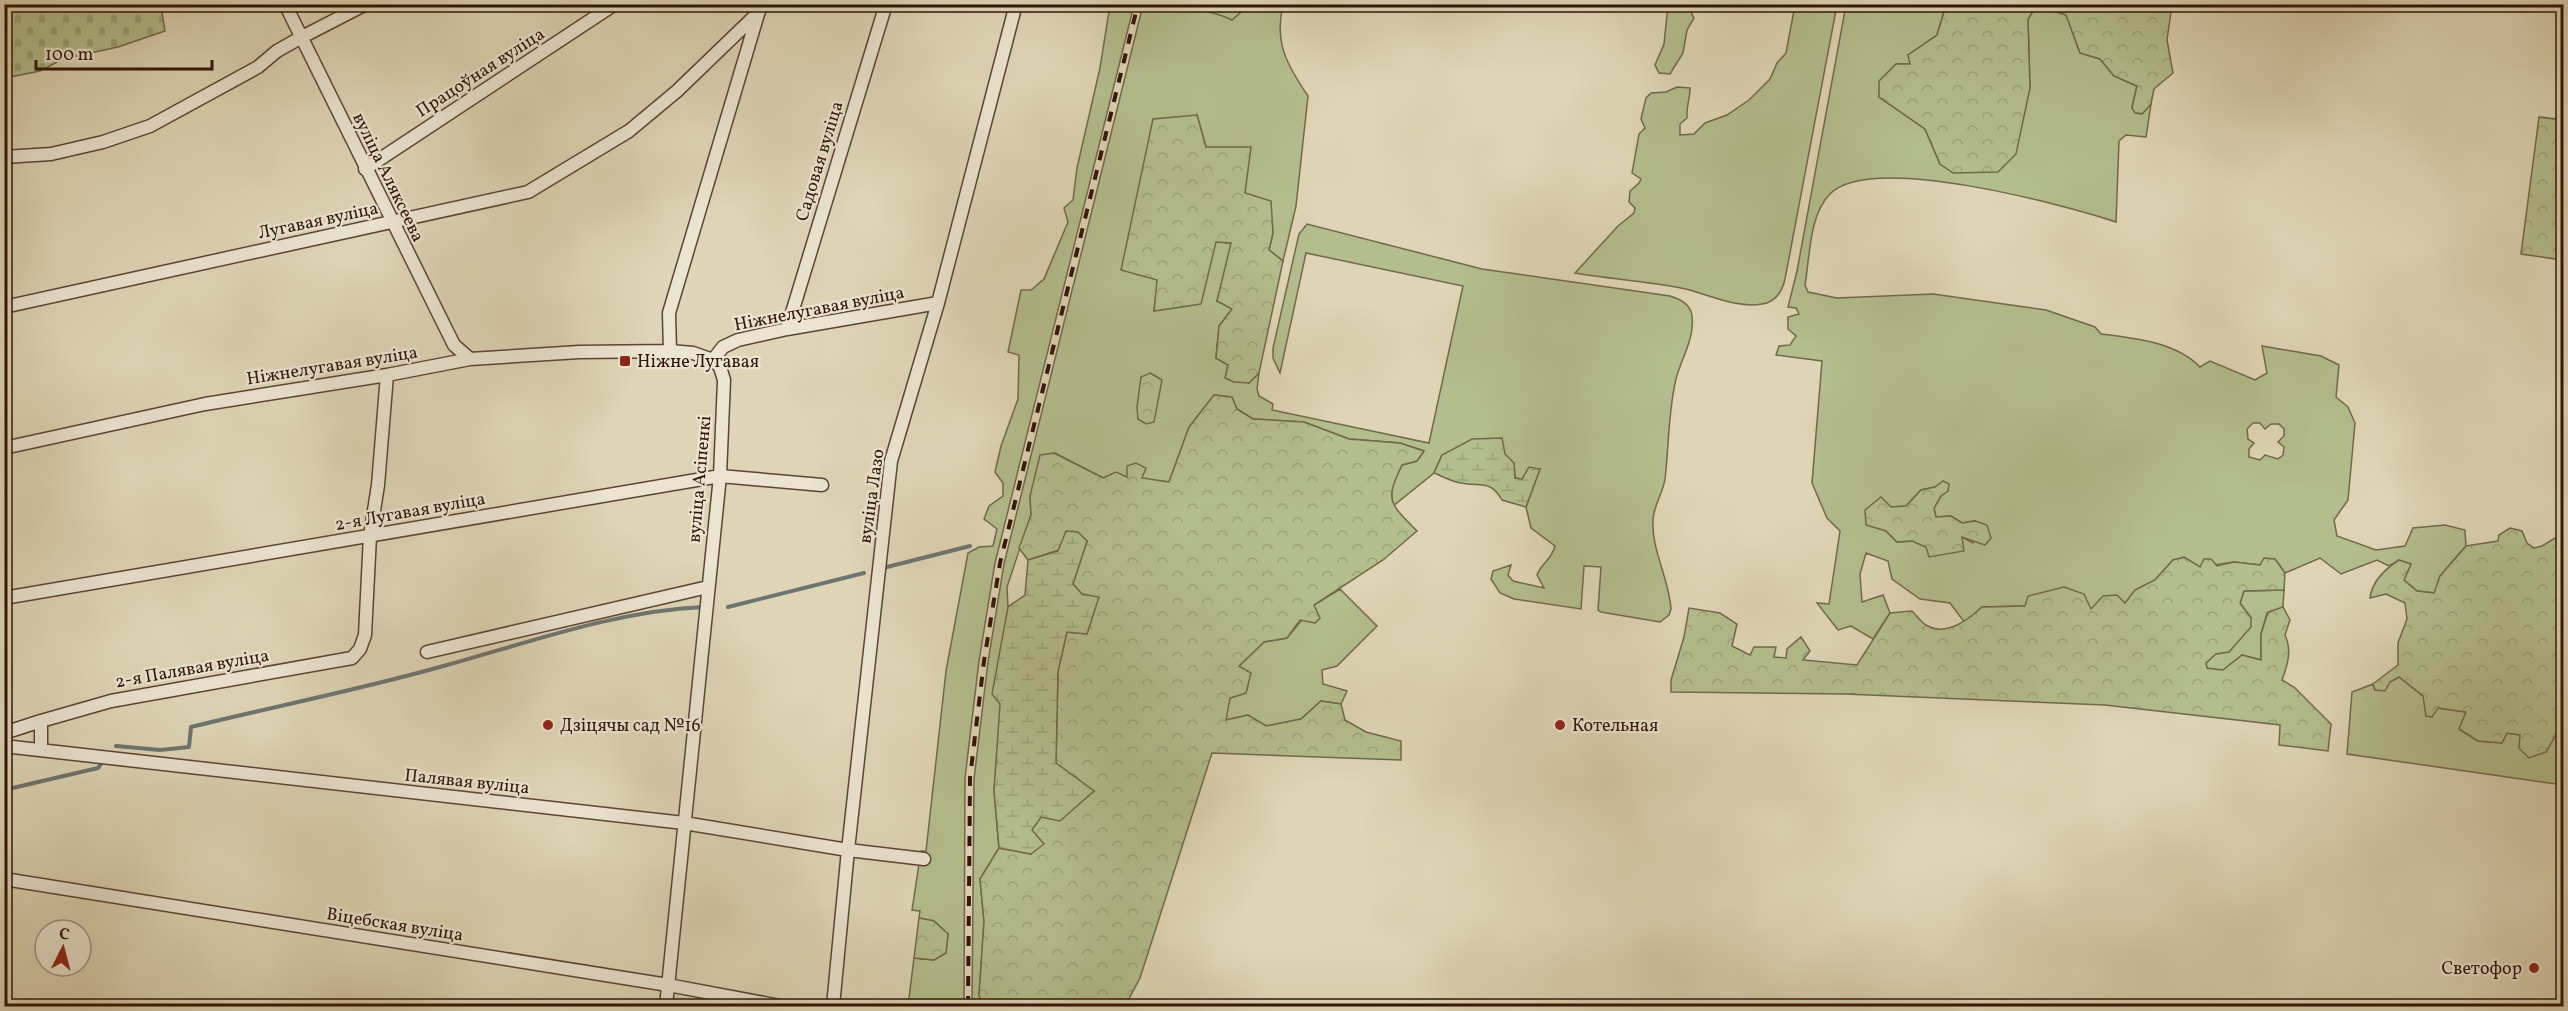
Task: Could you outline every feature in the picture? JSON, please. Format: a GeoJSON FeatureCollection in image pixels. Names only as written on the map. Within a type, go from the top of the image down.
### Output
{"type":"FeatureCollection","features":[{"type":"Feature","properties":{"kind":"street","name":"вуліца Аляксеева"},"geometry":{"type":"LineString","coordinates":[[285,4],[391,223],[454,345],[470,359]]}},
{"type":"Feature","properties":{"kind":"street"},"geometry":{"type":"LineString","coordinates":[[4,157],[51,154],[103,142],[150,126],[258,67],[277,51],[300,38],[366,4]]}},
{"type":"Feature","properties":{"kind":"street","name":"Працоўная вуліца"},"geometry":{"type":"LineString","coordinates":[[365,169],[615,4]]}},
{"type":"Feature","properties":{"kind":"street","name":"Садовая вуліца"},"geometry":{"type":"LineString","coordinates":[[787,328],[886,4]]}},
{"type":"Feature","properties":{"kind":"street","name":"вуліца Лазо"},"geometry":{"type":"LineString","coordinates":[[833,1006],[891,461],[938,303],[1016,4]]}},
{"type":"Feature","properties":{"kind":"street"},"geometry":{"type":"LineString","coordinates":[[713,360],[693,353],[670,351],[669,313],[760,8]]}},
{"type":"Feature","properties":{"kind":"street","name":"Лугавая вуліца"},"geometry":{"type":"LineString","coordinates":[[4,307],[528,192],[629,131],[677,91],[760,8]]}},
{"type":"Feature","properties":{"kind":"street","name":"Ніжнелугавая вуліца"},"geometry":{"type":"LineString","coordinates":[[713,360],[723,347],[738,340],[787,328],[938,303]]}},
{"type":"Feature","properties":{"kind":"street","name":"Ніжнелугавая вуліца"},"geometry":{"type":"LineString","coordinates":[[4,448],[205,404],[387,375],[470,359],[579,352],[670,351]]}},
{"type":"Feature","properties":{"kind":"street","name":"вуліца Асіпенкі"},"geometry":{"type":"LineString","coordinates":[[666,1006],[720,476],[724,380],[720,367],[713,360]]}},
{"type":"Feature","properties":{"kind":"street"},"geometry":{"type":"LineString","coordinates":[[370,536],[378,485],[387,375]]}},
{"type":"Feature","properties":{"kind":"street","name":"2-я Лугавая вуліца"},"geometry":{"type":"LineString","coordinates":[[4,598],[720,476],[822,485]]}},
{"type":"Feature","properties":{"kind":"street","name":"2-я Палявая вуліца"},"geometry":{"type":"LineString","coordinates":[[4,733],[111,701],[352,658],[360,648],[365,635],[370,536]]}},
{"type":"Feature","properties":{"kind":"street"},"geometry":{"type":"LineString","coordinates":[[427,652],[708,587]]}},
{"type":"Feature","properties":{"kind":"street"},"geometry":{"type":"LineString","coordinates":[[41,721],[41,749]]}},
{"type":"Feature","properties":{"kind":"street","name":"Палявая вуліца"},"geometry":{"type":"LineString","coordinates":[[4,746],[684,824],[848,850],[924,859]]}},
{"type":"Feature","properties":{"kind":"street","name":"Віцебская вуліца"},"geometry":{"type":"LineString","coordinates":[[4,879],[780,1006]]}},
{"type":"Feature","properties":{"kind":"green space"},"geometry":{"type":"Polygon","coordinates":[[[5,4],[163,5],[161,6],[165,31],[118,47],[63,59],[40,71],[5,78],[5,4]]]}},
{"type":"Feature","properties":{"kind":"green space"},"geometry":{"type":"Polygon","coordinates":[[[1110,5],[1134,5],[995,563],[979,661],[965,778],[964,1006],[908,1006],[914,958],[934,960],[946,953],[948,934],[934,921],[919,918],[920,911],[912,910],[921,851],[926,851],[946,671],[968,553],[979,547],[993,546],[997,529],[984,519],[989,506],[1003,496],[1003,483],[995,472],[1001,446],[1018,399],[1019,355],[1008,352],[1021,290],[1031,290],[1044,279],[1068,222],[1064,208],[1073,200],[1077,168],[1100,68],[1110,5]]]}},
{"type":"Feature","properties":{"kind":"green space"},"geometry":{"type":"Polygon","coordinates":[[[1143,5],[1199,8],[1232,19],[1249,5],[1283,5],[1280,31],[1284,53],[1288,64],[1308,96],[1296,206],[1283,261],[1269,250],[1273,233],[1245,193],[1206,147],[1197,115],[1158,280],[1154,310],[1216,242],[1232,243],[1217,301],[1233,308],[1219,326],[1216,358],[1249,383],[1259,373],[1257,389],[1259,396],[1273,404],[1272,410],[1429,443],[1463,286],[1306,253],[1280,373],[1273,358],[1273,348],[1299,234],[1307,224],[1482,269],[1670,296],[1687,305],[1692,316],[1691,332],[1673,391],[1665,479],[1653,519],[1657,553],[1671,609],[1669,615],[1660,622],[1601,612],[1598,610],[1601,567],[1584,566],[1581,609],[1514,599],[1500,593],[1491,579],[1493,571],[1511,565],[1508,575],[1513,581],[1544,588],[1537,575],[1555,546],[1531,528],[1526,507],[1540,469],[1522,479],[1515,478],[1514,463],[1442,455],[1434,473],[1393,506],[1391,487],[1402,465],[1417,461],[1424,451],[1400,443],[1349,439],[1304,422],[1253,419],[1237,409],[1231,397],[1214,395],[1189,427],[1169,482],[1127,477],[1103,478],[1055,453],[1030,496],[1031,515],[1007,587],[1008,607],[994,791],[999,848],[980,879],[984,922],[979,995],[983,1006],[972,1006],[974,779],[988,662],[1004,564],[1143,5]]]}},
{"type":"Feature","properties":{"kind":"green space"},"geometry":{"type":"Polygon","coordinates":[[[1185,5],[1249,5],[1232,20],[1185,5]]]}},
{"type":"Feature","properties":{"kind":"green space"},"geometry":{"type":"Polygon","coordinates":[[[1668,5],[1689,5],[1694,18],[1687,30],[1683,53],[1670,74],[1659,73],[1655,65],[1664,44],[1668,5]]]}},
{"type":"Feature","properties":{"kind":"green space"},"geometry":{"type":"Polygon","coordinates":[[[1795,5],[1837,5],[1785,279],[1778,296],[1767,303],[1742,304],[1681,288],[1575,273],[1618,226],[1634,213],[1635,208],[1629,202],[1630,191],[1641,179],[1632,173],[1639,134],[1645,128],[1641,119],[1646,98],[1651,93],[1666,92],[1677,87],[1690,88],[1687,118],[1680,124],[1680,135],[1694,134],[1705,123],[1727,115],[1749,100],[1770,79],[1777,63],[1786,53],[1795,5]]]}},
{"type":"Feature","properties":{"kind":"green space"},"geometry":{"type":"Polygon","coordinates":[[[1846,5],[1946,5],[1937,35],[1908,55],[1911,64],[1896,64],[1880,81],[1879,97],[1925,129],[1940,164],[2030,88],[2028,19],[2037,5],[2066,15],[2080,53],[2100,59],[2114,76],[2137,86],[2132,107],[2142,114],[2151,104],[2146,137],[2126,135],[2119,141],[2116,222],[2055,205],[1969,186],[1925,180],[1885,178],[1852,182],[1830,194],[1818,213],[1814,224],[1805,285],[1808,292],[1837,298],[1933,294],[2046,310],[2095,327],[2101,334],[2154,343],[2179,352],[2200,367],[2210,361],[2255,380],[2267,373],[2262,346],[2321,356],[2339,365],[2336,397],[2348,407],[2355,423],[2348,500],[2334,520],[2337,536],[2376,550],[2405,546],[2413,528],[2445,525],[2465,530],[2466,546],[2440,576],[2435,593],[2417,591],[2404,580],[2411,564],[2399,560],[2389,566],[2377,560],[2341,574],[2320,558],[2285,573],[2275,559],[2261,565],[2234,562],[2200,567],[2173,560],[2155,580],[2135,590],[2125,604],[2091,610],[2025,606],[1982,607],[1965,623],[1950,603],[1920,599],[1892,579],[1888,561],[1866,553],[1860,574],[1862,602],[1883,595],[1890,613],[1873,639],[1851,626],[1838,630],[1817,603],[1829,604],[1840,531],[1827,518],[1812,483],[1822,361],[1776,355],[1779,346],[1790,345],[1796,336],[1788,329],[1788,317],[1799,314],[1796,308],[1788,307],[1797,271],[1846,5]],[[2253,423],[2247,429],[2248,439],[2254,443],[2249,449],[2249,457],[2260,460],[2265,455],[2278,459],[2283,455],[2284,447],[2278,442],[2284,436],[2284,429],[2279,424],[2271,424],[2265,429],[2260,423],[2253,423]],[[1935,487],[1921,490],[1906,506],[1891,507],[1886,531],[1897,542],[1913,541],[1926,547],[1962,537],[1973,543],[1975,521],[1962,523],[1951,516],[1936,517],[1934,508],[1941,496],[1935,487]]]}},
{"type":"Feature","properties":{"kind":"green space"},"geometry":{"type":"Polygon","coordinates":[[[1946,5],[2037,5],[2028,19],[2030,88],[2016,154],[1998,172],[1953,173],[1940,164],[1925,129],[1879,97],[1879,81],[1896,64],[1910,64],[1908,55],[1937,35],[1946,5]]]}},
{"type":"Feature","properties":{"kind":"green space"},"geometry":{"type":"Polygon","coordinates":[[[2037,5],[2172,5],[2167,40],[2173,73],[2154,89],[2151,104],[2142,114],[2135,113],[2132,108],[2137,86],[2114,76],[2100,59],[2080,53],[2066,15],[2037,5]]]}},
{"type":"Feature","properties":{"kind":"green space"},"geometry":{"type":"Polygon","coordinates":[[[1197,115],[1206,147],[1251,147],[1245,193],[1271,201],[1273,233],[1269,250],[1283,261],[1259,373],[1249,383],[1234,382],[1225,378],[1228,365],[1216,358],[1219,326],[1232,309],[1217,301],[1231,243],[1216,242],[1201,304],[1154,311],[1157,280],[1121,270],[1153,119],[1197,115]]]}},
{"type":"Feature","properties":{"kind":"green space"},"geometry":{"type":"Polygon","coordinates":[[[2539,117],[2563,120],[2563,292],[2562,260],[2521,254],[2539,117]]]}},
{"type":"Feature","properties":{"kind":"green space"},"geometry":{"type":"Polygon","coordinates":[[[1150,373],[1162,380],[1154,422],[1146,424],[1138,419],[1137,407],[1141,377],[1150,373]]]}},
{"type":"Feature","properties":{"kind":"green space"},"geometry":{"type":"Polygon","coordinates":[[[1214,395],[1232,397],[1237,409],[1253,419],[1304,422],[1349,439],[1400,443],[1424,451],[1417,461],[1402,465],[1396,477],[1392,495],[1396,508],[1417,531],[1383,560],[1314,605],[1320,618],[1315,623],[1300,620],[1287,638],[1264,642],[1239,666],[1251,673],[1246,693],[1230,698],[1226,720],[1248,715],[1266,726],[1301,719],[1321,701],[1341,704],[1345,720],[1366,732],[1401,741],[1401,760],[1212,753],[1140,978],[1125,1006],[983,1006],[979,995],[984,922],[980,879],[999,848],[1031,854],[1031,830],[1041,817],[1094,791],[1056,763],[1058,671],[1067,632],[1087,634],[1098,598],[1082,594],[1073,584],[1087,541],[1028,560],[1019,548],[1031,515],[1030,496],[1040,455],[1054,453],[1103,478],[1116,472],[1127,477],[1127,466],[1136,463],[1146,468],[1142,478],[1169,482],[1189,427],[1214,395]]]}},
{"type":"Feature","properties":{"kind":"green space"},"geometry":{"type":"Polygon","coordinates":[[[1502,438],[1505,454],[1514,463],[1515,478],[1522,479],[1529,467],[1540,469],[1526,507],[1502,500],[1498,493],[1489,486],[1458,482],[1434,473],[1442,455],[1472,439],[1502,438]]]}},
{"type":"Feature","properties":{"kind":"green space"},"geometry":{"type":"Polygon","coordinates":[[[1943,481],[1949,484],[1948,491],[1941,496],[1934,508],[1936,517],[1951,516],[1962,523],[1975,521],[1987,525],[1991,538],[1985,545],[1962,537],[1964,551],[1929,557],[1926,547],[1912,541],[1897,542],[1886,531],[1866,525],[1865,510],[1881,497],[1891,507],[1906,506],[1921,490],[1935,487],[1943,481]]]}},
{"type":"Feature","properties":{"kind":"green space"},"geometry":{"type":"Polygon","coordinates":[[[2510,528],[2522,531],[2527,543],[2534,548],[2555,538],[2563,539],[2563,730],[2558,731],[2546,752],[2529,758],[2519,748],[2520,735],[2507,733],[2502,743],[2478,741],[2459,729],[2466,712],[2438,708],[2432,717],[2426,716],[2423,696],[2399,677],[2390,682],[2385,691],[2375,690],[2373,684],[2398,665],[2398,643],[2407,619],[2405,603],[2386,594],[2370,598],[2373,586],[2380,576],[2399,560],[2411,564],[2404,580],[2417,591],[2434,593],[2440,576],[2466,546],[2498,541],[2499,535],[2510,528]]]}},
{"type":"Feature","properties":{"kind":"green space"},"geometry":{"type":"Polygon","coordinates":[[[1066,531],[1078,532],[1087,541],[1073,584],[1082,594],[1099,597],[1087,634],[1067,632],[1058,671],[1056,763],[1094,791],[1060,821],[1041,817],[1032,830],[1044,844],[1031,854],[999,848],[994,791],[1000,704],[992,694],[1008,607],[1025,595],[1028,560],[1058,551],[1066,531]]]}},
{"type":"Feature","properties":{"kind":"green space"},"geometry":{"type":"Polygon","coordinates":[[[2184,557],[2200,567],[2204,559],[2211,559],[2217,566],[2234,562],[2260,565],[2264,558],[2275,559],[2285,573],[2284,590],[2244,591],[2240,603],[2251,618],[2251,627],[2229,652],[2216,654],[2206,663],[2207,668],[2223,670],[2242,655],[2261,660],[2261,634],[2268,612],[2283,607],[2290,620],[2285,635],[2288,657],[2282,680],[2294,687],[2331,724],[2328,751],[2279,745],[2280,725],[2105,705],[1845,694],[1671,692],[1671,680],[1684,637],[1689,608],[1720,613],[1737,624],[1732,646],[1750,655],[1754,647],[1776,647],[1774,657],[1786,658],[1787,649],[1801,637],[1810,651],[1803,660],[1857,665],[1890,613],[1912,611],[1926,625],[1933,628],[1948,628],[1963,622],[1982,607],[2025,606],[2028,596],[2064,587],[2084,594],[2091,609],[2103,596],[2117,595],[2125,603],[2135,590],[2155,580],[2173,560],[2184,557]]]}},
{"type":"Feature","properties":{"kind":"green space"},"geometry":{"type":"Polygon","coordinates":[[[1340,589],[1377,626],[1337,666],[1322,670],[1323,684],[1347,691],[1341,704],[1321,701],[1301,719],[1266,726],[1248,715],[1225,720],[1230,698],[1246,693],[1250,674],[1239,666],[1264,642],[1287,638],[1314,605],[1340,589]]]}},
{"type":"Feature","properties":{"kind":"green space"},"geometry":{"type":"Polygon","coordinates":[[[2284,590],[2283,607],[2267,613],[2261,634],[2261,660],[2242,655],[2223,670],[2207,669],[2206,663],[2251,618],[2240,603],[2244,591],[2284,590]]]}},
{"type":"Feature","properties":{"kind":"green space"},"geometry":{"type":"Polygon","coordinates":[[[2399,677],[2438,708],[2466,712],[2460,730],[2478,741],[2502,743],[2507,733],[2520,735],[2546,752],[2558,731],[2563,730],[2560,750],[2563,753],[2563,785],[2347,754],[2352,692],[2373,684],[2375,690],[2399,677]]]}},
{"type":"Feature","properties":{"kind":"green space"},"geometry":{"type":"Polygon","coordinates":[[[919,918],[934,921],[948,934],[946,953],[934,960],[914,958],[919,918]]]}},
{"type":"Feature","properties":{"kind":"waterway"},"geometry":{"type":"LineString","coordinates":[[883,568],[970,546]]}},
{"type":"Feature","properties":{"kind":"waterway"},"geometry":{"type":"LineString","coordinates":[[728,607],[864,573]]}},
{"type":"Feature","properties":{"kind":"waterway"},"geometry":{"type":"LineString","coordinates":[[116,746],[160,750],[189,747],[191,727],[384,682],[605,621],[703,607]]}},
{"type":"Feature","properties":{"kind":"waterway"},"geometry":{"type":"LineString","coordinates":[[4,790],[98,768],[103,761]]}},
{"type":"Feature","properties":{"kind":"railway"},"geometry":{"type":"LineString","coordinates":[[968,1006],[970,778],[984,661],[1000,563],[1138,4]]}},
{"type":"Feature","properties":{"kind":"place","name":"Ніжне Лугавая"},"geometry":{"type":"Point","coordinates":[625,361]}},
{"type":"Feature","properties":{"kind":"place","name":"Дзіцячы сад №16"},"geometry":{"type":"Point","coordinates":[548,725]}},
{"type":"Feature","properties":{"kind":"place","name":"Котельная"},"geometry":{"type":"Point","coordinates":[1560,725]}},
{"type":"Feature","properties":{"kind":"place","name":"Светофор"},"geometry":{"type":"Point","coordinates":[2534,968]}}]}
